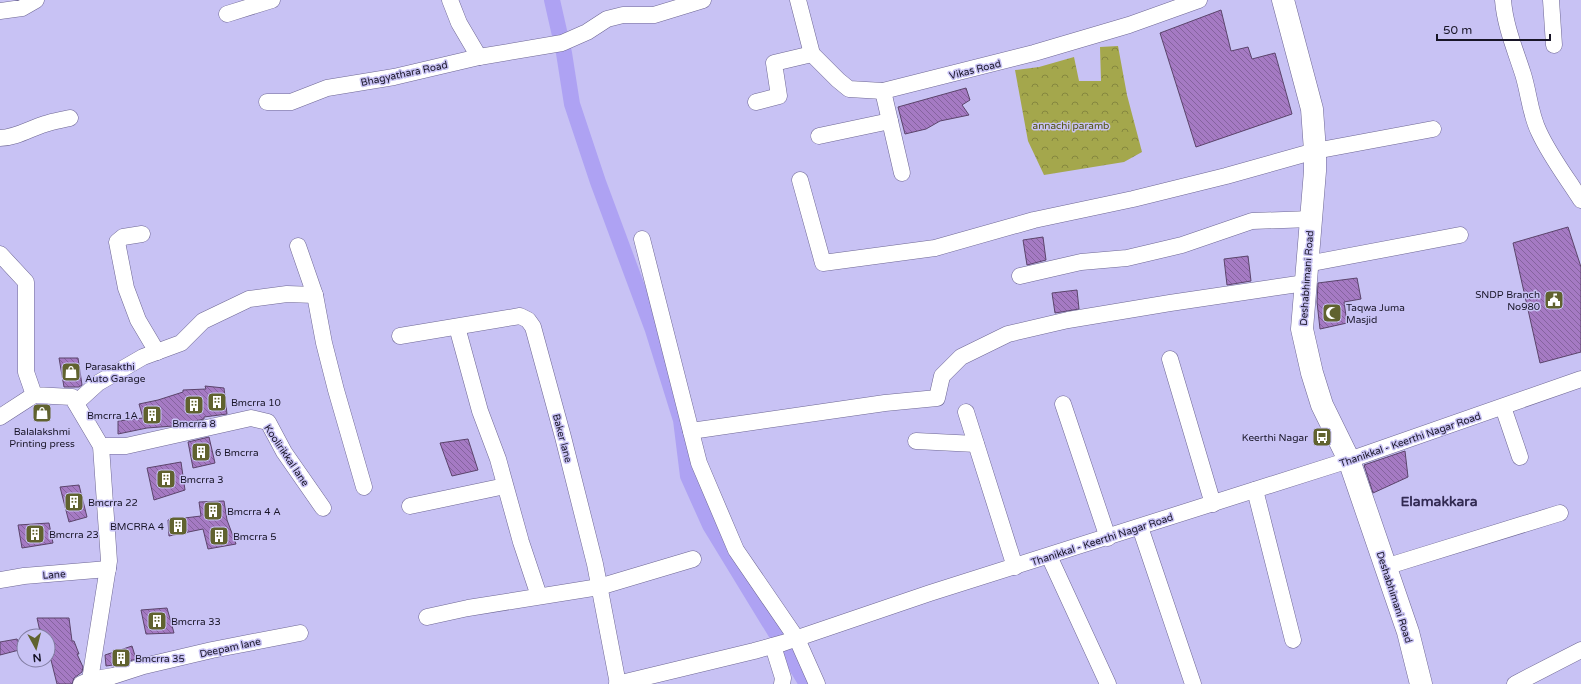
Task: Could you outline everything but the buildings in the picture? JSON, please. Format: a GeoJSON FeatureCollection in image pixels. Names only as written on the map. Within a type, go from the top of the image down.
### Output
{"type":"FeatureCollection","features":[{"type":"Feature","properties":{"kind":"street"},"geometry":{"type":"LineString","coordinates":[[0,12],[22,8],[36,0]]}},
{"type":"Feature","properties":{"kind":"street"},"geometry":{"type":"LineString","coordinates":[[227,14],[272,0]]}},
{"type":"Feature","properties":{"kind":"street"},"geometry":{"type":"LineString","coordinates":[[450,0],[459,23],[479,56]]}},
{"type":"Feature","properties":{"kind":"street","name":"Bhagyathara Road"},"geometry":{"type":"LineString","coordinates":[[267,102],[291,102],[327,88],[394,77],[479,56],[562,43],[587,32],[607,19],[623,15],[654,15],[704,0]]}},
{"type":"Feature","properties":{"kind":"street"},"geometry":{"type":"LineString","coordinates":[[756,102],[779,96],[774,63],[812,54],[798,0]]}},
{"type":"Feature","properties":{"kind":"street","name":"Vikas Road"},"geometry":{"type":"LineString","coordinates":[[812,54],[849,89],[884,91],[1034,53],[1129,25],[1199,0]]}},
{"type":"Feature","properties":{"kind":"street","name":"Deshabhimani Road"},"geometry":{"type":"LineString","coordinates":[[1283,0],[1312,109],[1316,151],[1302,329],[1312,373],[1322,405],[1349,460],[1408,632],[1421,684]]}},
{"type":"Feature","properties":{"kind":"street"},"geometry":{"type":"LineString","coordinates":[[1503,0],[1504,17],[1510,40],[1523,75],[1531,111],[1539,132],[1581,200]]}},
{"type":"Feature","properties":{"kind":"street"},"geometry":{"type":"LineString","coordinates":[[1551,0],[1554,45]]}},
{"type":"Feature","properties":{"kind":"street"},"geometry":{"type":"LineString","coordinates":[[884,91],[902,172]]}},
{"type":"Feature","properties":{"kind":"street"},"geometry":{"type":"LineString","coordinates":[[0,138],[5,138],[46,123],[70,118]]}},
{"type":"Feature","properties":{"kind":"street"},"geometry":{"type":"LineString","coordinates":[[819,136],[890,121]]}},
{"type":"Feature","properties":{"kind":"street"},"geometry":{"type":"LineString","coordinates":[[800,180],[823,263],[935,248],[1034,220],[1133,199],[1226,176],[1316,151],[1434,129]]}},
{"type":"Feature","properties":{"kind":"street"},"geometry":{"type":"LineString","coordinates":[[1020,276],[1081,262],[1127,258],[1182,245],[1252,221],[1311,219]]}},
{"type":"Feature","properties":{"kind":"street"},"geometry":{"type":"LineString","coordinates":[[142,234],[123,237],[117,242],[126,288],[138,320],[157,352]]}},
{"type":"Feature","properties":{"kind":"street"},"geometry":{"type":"LineString","coordinates":[[691,431],[885,403],[938,398],[942,376],[961,357],[1008,334],[1068,320],[1170,302],[1306,274],[1460,235]]}},
{"type":"Feature","properties":{"kind":"street"},"geometry":{"type":"LineString","coordinates":[[642,238],[699,463],[736,550],[784,642],[817,684]]}},
{"type":"Feature","properties":{"kind":"street"},"geometry":{"type":"LineString","coordinates":[[298,246],[315,295],[324,343],[334,384],[349,441],[364,488]]}},
{"type":"Feature","properties":{"kind":"street"},"geometry":{"type":"LineString","coordinates":[[0,254],[26,282],[26,372],[34,395]]}},
{"type":"Feature","properties":{"kind":"street"},"geometry":{"type":"LineString","coordinates":[[76,403],[98,383],[143,357],[181,343],[203,321],[249,299],[287,294],[315,295]]}},
{"type":"Feature","properties":{"kind":"street","name":"Baker lane"},"geometry":{"type":"LineString","coordinates":[[400,336],[520,316],[528,320],[533,327],[563,437],[599,587],[617,684]]}},
{"type":"Feature","properties":{"kind":"street"},"geometry":{"type":"LineString","coordinates":[[457,327],[480,411],[498,459],[521,542],[539,596]]}},
{"type":"Feature","properties":{"kind":"street"},"geometry":{"type":"LineString","coordinates":[[1170,359],[1213,504]]}},
{"type":"Feature","properties":{"kind":"street","name":"Thanikkal - Keerthi Nagar Road"},"geometry":{"type":"LineString","coordinates":[[617,684],[754,651],[784,642],[1349,460],[1581,379]]}},
{"type":"Feature","properties":{"kind":"street"},"geometry":{"type":"LineString","coordinates":[[0,417],[34,395],[72,397],[101,446],[109,561],[86,682]]}},
{"type":"Feature","properties":{"kind":"street"},"geometry":{"type":"LineString","coordinates":[[1063,404],[1108,538]]}},
{"type":"Feature","properties":{"kind":"street"},"geometry":{"type":"LineString","coordinates":[[1503,407],[1520,457]]}},
{"type":"Feature","properties":{"kind":"street"},"geometry":{"type":"LineString","coordinates":[[966,412],[1015,567]]}},
{"type":"Feature","properties":{"kind":"street","name":"Koolirikkal lane"},"geometry":{"type":"LineString","coordinates":[[101,446],[126,446],[251,418],[268,422],[284,452],[323,508]]}},
{"type":"Feature","properties":{"kind":"street"},"geometry":{"type":"LineString","coordinates":[[916,441],[976,444]]}},
{"type":"Feature","properties":{"kind":"street"},"geometry":{"type":"LineString","coordinates":[[410,506],[505,486]]}},
{"type":"Feature","properties":{"kind":"street"},"geometry":{"type":"LineString","coordinates":[[1255,490],[1293,640]]}},
{"type":"Feature","properties":{"kind":"street"},"geometry":{"type":"LineString","coordinates":[[1386,566],[1560,513]]}},
{"type":"Feature","properties":{"kind":"street"},"geometry":{"type":"LineString","coordinates":[[1140,527],[1193,684]]}},
{"type":"Feature","properties":{"kind":"street"},"geometry":{"type":"LineString","coordinates":[[1049,556],[1108,684]]}},
{"type":"Feature","properties":{"kind":"street"},"geometry":{"type":"LineString","coordinates":[[427,617],[468,608],[599,587],[693,559]]}},
{"type":"Feature","properties":{"kind":"street","name":"Lane"},"geometry":{"type":"LineString","coordinates":[[0,580],[24,576],[108,569]]}},
{"type":"Feature","properties":{"kind":"street","name":"Deepam lane"},"geometry":{"type":"LineString","coordinates":[[86,682],[113,676],[144,666],[212,650],[300,633]]}},
{"type":"Feature","properties":{"kind":"street"},"geometry":{"type":"LineString","coordinates":[[782,684],[784,642]]}},
{"type":"Feature","properties":{"kind":"street"},"geometry":{"type":"LineString","coordinates":[[1515,684],[1581,650]]}},
{"type":"Feature","properties":{"kind":"green space","name":"annachi paramb"},"geometry":{"type":"Polygon","coordinates":[[[1118,46],[1127,95],[1142,152],[1124,162],[1044,175],[1028,141],[1015,70],[1039,67],[1074,57],[1079,81],[1101,81],[1100,47],[1118,46]]]}},
{"type":"Feature","properties":{"kind":"waterway"},"geometry":{"type":"LineString","coordinates":[[552,0],[564,53],[572,104],[598,182],[653,330],[681,420],[688,476],[710,525],[807,684]]}},
{"type":"Feature","properties":{"kind":"place","name":"SNDP Branch No980"},"geometry":{"type":"Point","coordinates":[1554,300]}},
{"type":"Feature","properties":{"kind":"place","name":"Taqwa Juma Masjid"},"geometry":{"type":"Point","coordinates":[1332,313]}},
{"type":"Feature","properties":{"kind":"place","name":"Parasakthi Auto Garage"},"geometry":{"type":"Point","coordinates":[71,372]}},
{"type":"Feature","properties":{"kind":"place","name":"Bmcrra 10"},"geometry":{"type":"Point","coordinates":[217,402]}},
{"type":"Feature","properties":{"kind":"place","name":"Bmcrra 8"},"geometry":{"type":"Point","coordinates":[194,405]}},
{"type":"Feature","properties":{"kind":"place","name":"Balalakshmi Printing press"},"geometry":{"type":"Point","coordinates":[42,413]}},
{"type":"Feature","properties":{"kind":"place","name":"Bmcrra 1A"},"geometry":{"type":"Point","coordinates":[152,415]}},
{"type":"Feature","properties":{"kind":"place","name":"Keerthi Nagar"},"geometry":{"type":"Point","coordinates":[1322,437]}},
{"type":"Feature","properties":{"kind":"place","name":"6 Bmcrra"},"geometry":{"type":"Point","coordinates":[201,452]}},
{"type":"Feature","properties":{"kind":"place","name":"Bmcrra 3"},"geometry":{"type":"Point","coordinates":[166,479]}},
{"type":"Feature","properties":{"kind":"place","name":"Bmcrra 22"},"geometry":{"type":"Point","coordinates":[74,502]}},
{"type":"Feature","properties":{"kind":"place","name":"Bmcrra 4 A"},"geometry":{"type":"Point","coordinates":[213,511]}},
{"type":"Feature","properties":{"kind":"place","name":"BMCRRA 4"},"geometry":{"type":"Point","coordinates":[178,526]}},
{"type":"Feature","properties":{"kind":"place","name":"Bmcrra 23"},"geometry":{"type":"Point","coordinates":[35,534]}},
{"type":"Feature","properties":{"kind":"place","name":"Bmcrra 5"},"geometry":{"type":"Point","coordinates":[219,536]}},
{"type":"Feature","properties":{"kind":"place","name":"Bmcrra 33"},"geometry":{"type":"Point","coordinates":[157,621]}},
{"type":"Feature","properties":{"kind":"place","name":"Bmcrra 35"},"geometry":{"type":"Point","coordinates":[121,658]}},
{"type":"Feature","properties":{"kind":"district","name":"Elamakkara"},"geometry":{"type":"Point","coordinates":[1439,501]}}]}
